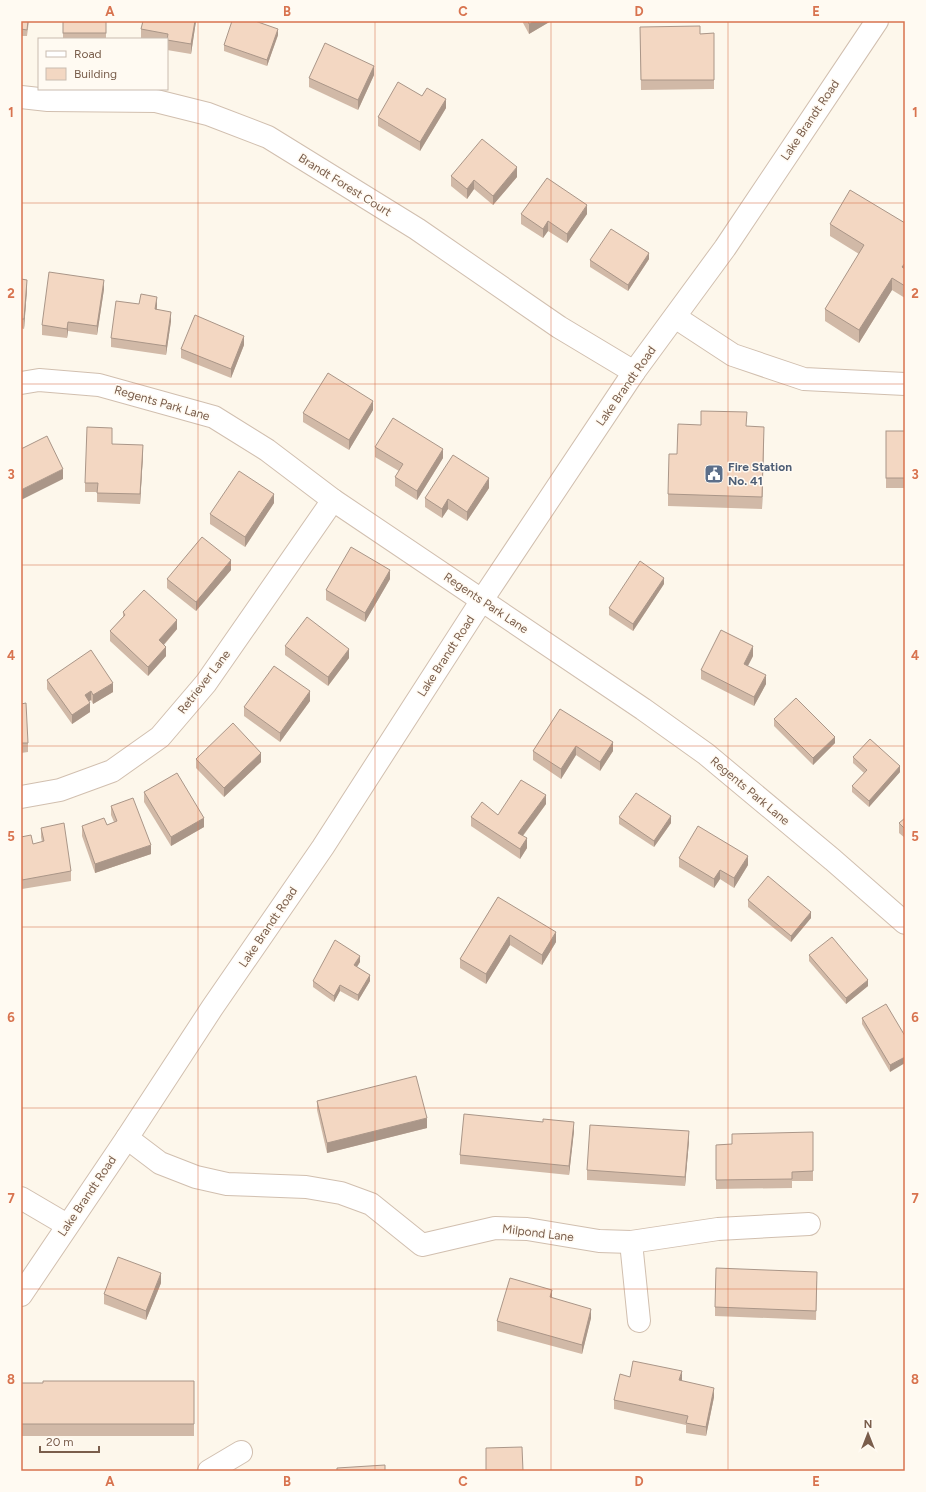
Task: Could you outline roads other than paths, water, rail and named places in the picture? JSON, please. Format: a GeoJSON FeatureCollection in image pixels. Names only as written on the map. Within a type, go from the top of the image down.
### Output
{"type":"FeatureCollection","features":[{"type":"Feature","properties":{"kind":"street","name":"Lake Brandt Road"},"geometry":{"type":"LineString","coordinates":[[21,1295],[127,1138],[212,1008],[323,847],[482,600],[634,372],[725,248],[877,21]]}},
{"type":"Feature","properties":{"kind":"street","name":"Brandt Forest Court"},"geometry":{"type":"LineString","coordinates":[[21,97],[48,100],[156,101],[208,114],[268,137],[417,229],[559,327],[634,372]]}},
{"type":"Feature","properties":{"kind":"street"},"geometry":{"type":"LineString","coordinates":[[675,317],[733,355],[804,379],[905,384]]}},
{"type":"Feature","properties":{"kind":"street","name":"Regents Park Lane"},"geometry":{"type":"LineString","coordinates":[[21,384],[39,380],[99,385],[214,417],[267,450],[333,500],[643,709],[706,754],[833,860],[905,923]]}},
{"type":"Feature","properties":{"kind":"street","name":"Retriever Lane"},"geometry":{"type":"LineString","coordinates":[[21,797],[60,790],[112,771],[160,737],[206,683],[333,500]]}},
{"type":"Feature","properties":{"kind":"street","name":"Milpond Lane"},"geometry":{"type":"LineString","coordinates":[[127,1138],[160,1163],[196,1177],[227,1184],[306,1188],[341,1193],[371,1204],[422,1245],[495,1228],[527,1229],[600,1241],[631,1242],[718,1229],[809,1224]]}},
{"type":"Feature","properties":{"kind":"street"},"geometry":{"type":"LineString","coordinates":[[21,1198],[67,1225]]}},
{"type":"Feature","properties":{"kind":"street"},"geometry":{"type":"LineString","coordinates":[[631,1242],[639,1321]]}},
{"type":"Feature","properties":{"kind":"street"},"geometry":{"type":"LineString","coordinates":[[209,1471],[241,1452]]}},
{"type":"Feature","properties":{"kind":"place","name":"Fire Station No. 41"},"geometry":{"type":"Point","coordinates":[714,474]}}]}
